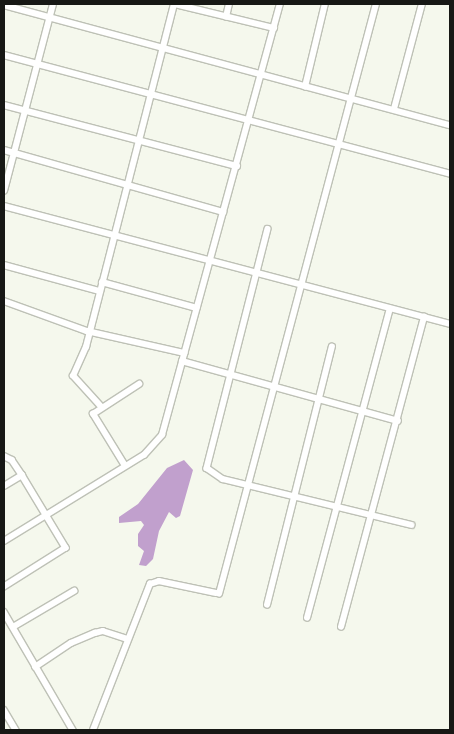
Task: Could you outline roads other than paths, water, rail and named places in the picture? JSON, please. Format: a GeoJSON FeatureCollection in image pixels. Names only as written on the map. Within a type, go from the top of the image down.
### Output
{"type":"FeatureCollection","features":[{"type":"Feature","properties":{"kind":"street"},"geometry":{"type":"LineString","coordinates":[[4,191],[16,153],[53,4]]}},
{"type":"Feature","properties":{"kind":"street"},"geometry":{"type":"LineString","coordinates":[[102,408],[73,380],[86,347],[87,330],[116,236],[154,95],[163,46],[174,4],[274,28]]}},
{"type":"Feature","properties":{"kind":"street"},"geometry":{"type":"LineString","coordinates":[[226,17],[229,4]]}},
{"type":"Feature","properties":{"kind":"street"},"geometry":{"type":"LineString","coordinates":[[4,541],[144,455],[162,435],[237,166],[258,73],[274,28],[280,4]]}},
{"type":"Feature","properties":{"kind":"street"},"geometry":{"type":"LineString","coordinates":[[305,87],[325,4]]}},
{"type":"Feature","properties":{"kind":"street"},"geometry":{"type":"LineString","coordinates":[[93,730],[127,639],[153,581],[217,594],[277,385],[376,4]]}},
{"type":"Feature","properties":{"kind":"street"},"geometry":{"type":"LineString","coordinates":[[394,110],[422,4]]}},
{"type":"Feature","properties":{"kind":"street"},"geometry":{"type":"LineString","coordinates":[[4,5],[163,46],[305,87],[450,125]]}},
{"type":"Feature","properties":{"kind":"street"},"geometry":{"type":"LineString","coordinates":[[4,55],[339,146],[450,174]]}},
{"type":"Feature","properties":{"kind":"street"},"geometry":{"type":"LineString","coordinates":[[4,105],[237,166]]}},
{"type":"Feature","properties":{"kind":"street"},"geometry":{"type":"LineString","coordinates":[[4,150],[223,212]]}},
{"type":"Feature","properties":{"kind":"street"},"geometry":{"type":"LineString","coordinates":[[4,206],[450,324]]}},
{"type":"Feature","properties":{"kind":"street"},"geometry":{"type":"LineString","coordinates":[[268,228],[232,374],[206,466],[223,479],[411,525]]}},
{"type":"Feature","properties":{"kind":"street"},"geometry":{"type":"LineString","coordinates":[[4,265],[100,291]]}},
{"type":"Feature","properties":{"kind":"street"},"geometry":{"type":"LineString","coordinates":[[102,282],[197,308]]}},
{"type":"Feature","properties":{"kind":"street"},"geometry":{"type":"LineString","coordinates":[[4,301],[87,330],[185,353]]}},
{"type":"Feature","properties":{"kind":"street"},"geometry":{"type":"LineString","coordinates":[[307,618],[390,309]]}},
{"type":"Feature","properties":{"kind":"street"},"geometry":{"type":"LineString","coordinates":[[341,627],[398,420],[424,317]]}},
{"type":"Feature","properties":{"kind":"street"},"geometry":{"type":"LineString","coordinates":[[267,604],[332,347]]}},
{"type":"Feature","properties":{"kind":"street"},"geometry":{"type":"LineString","coordinates":[[182,361],[277,385],[398,420]]}},
{"type":"Feature","properties":{"kind":"street"},"geometry":{"type":"LineString","coordinates":[[125,466],[93,418],[102,408],[139,384]]}},
{"type":"Feature","properties":{"kind":"street"},"geometry":{"type":"LineString","coordinates":[[4,456],[12,460],[22,474],[66,548],[4,587]]}},
{"type":"Feature","properties":{"kind":"street"},"geometry":{"type":"LineString","coordinates":[[4,486],[22,474]]}},
{"type":"Feature","properties":{"kind":"street"},"geometry":{"type":"LineString","coordinates":[[13,627],[74,591]]}},
{"type":"Feature","properties":{"kind":"street"},"geometry":{"type":"LineString","coordinates":[[4,612],[73,730]]}},
{"type":"Feature","properties":{"kind":"street"},"geometry":{"type":"LineString","coordinates":[[35,667],[95,633],[103,631],[127,639]]}},
{"type":"Feature","properties":{"kind":"street"},"geometry":{"type":"LineString","coordinates":[[4,710],[16,730]]}}]}
